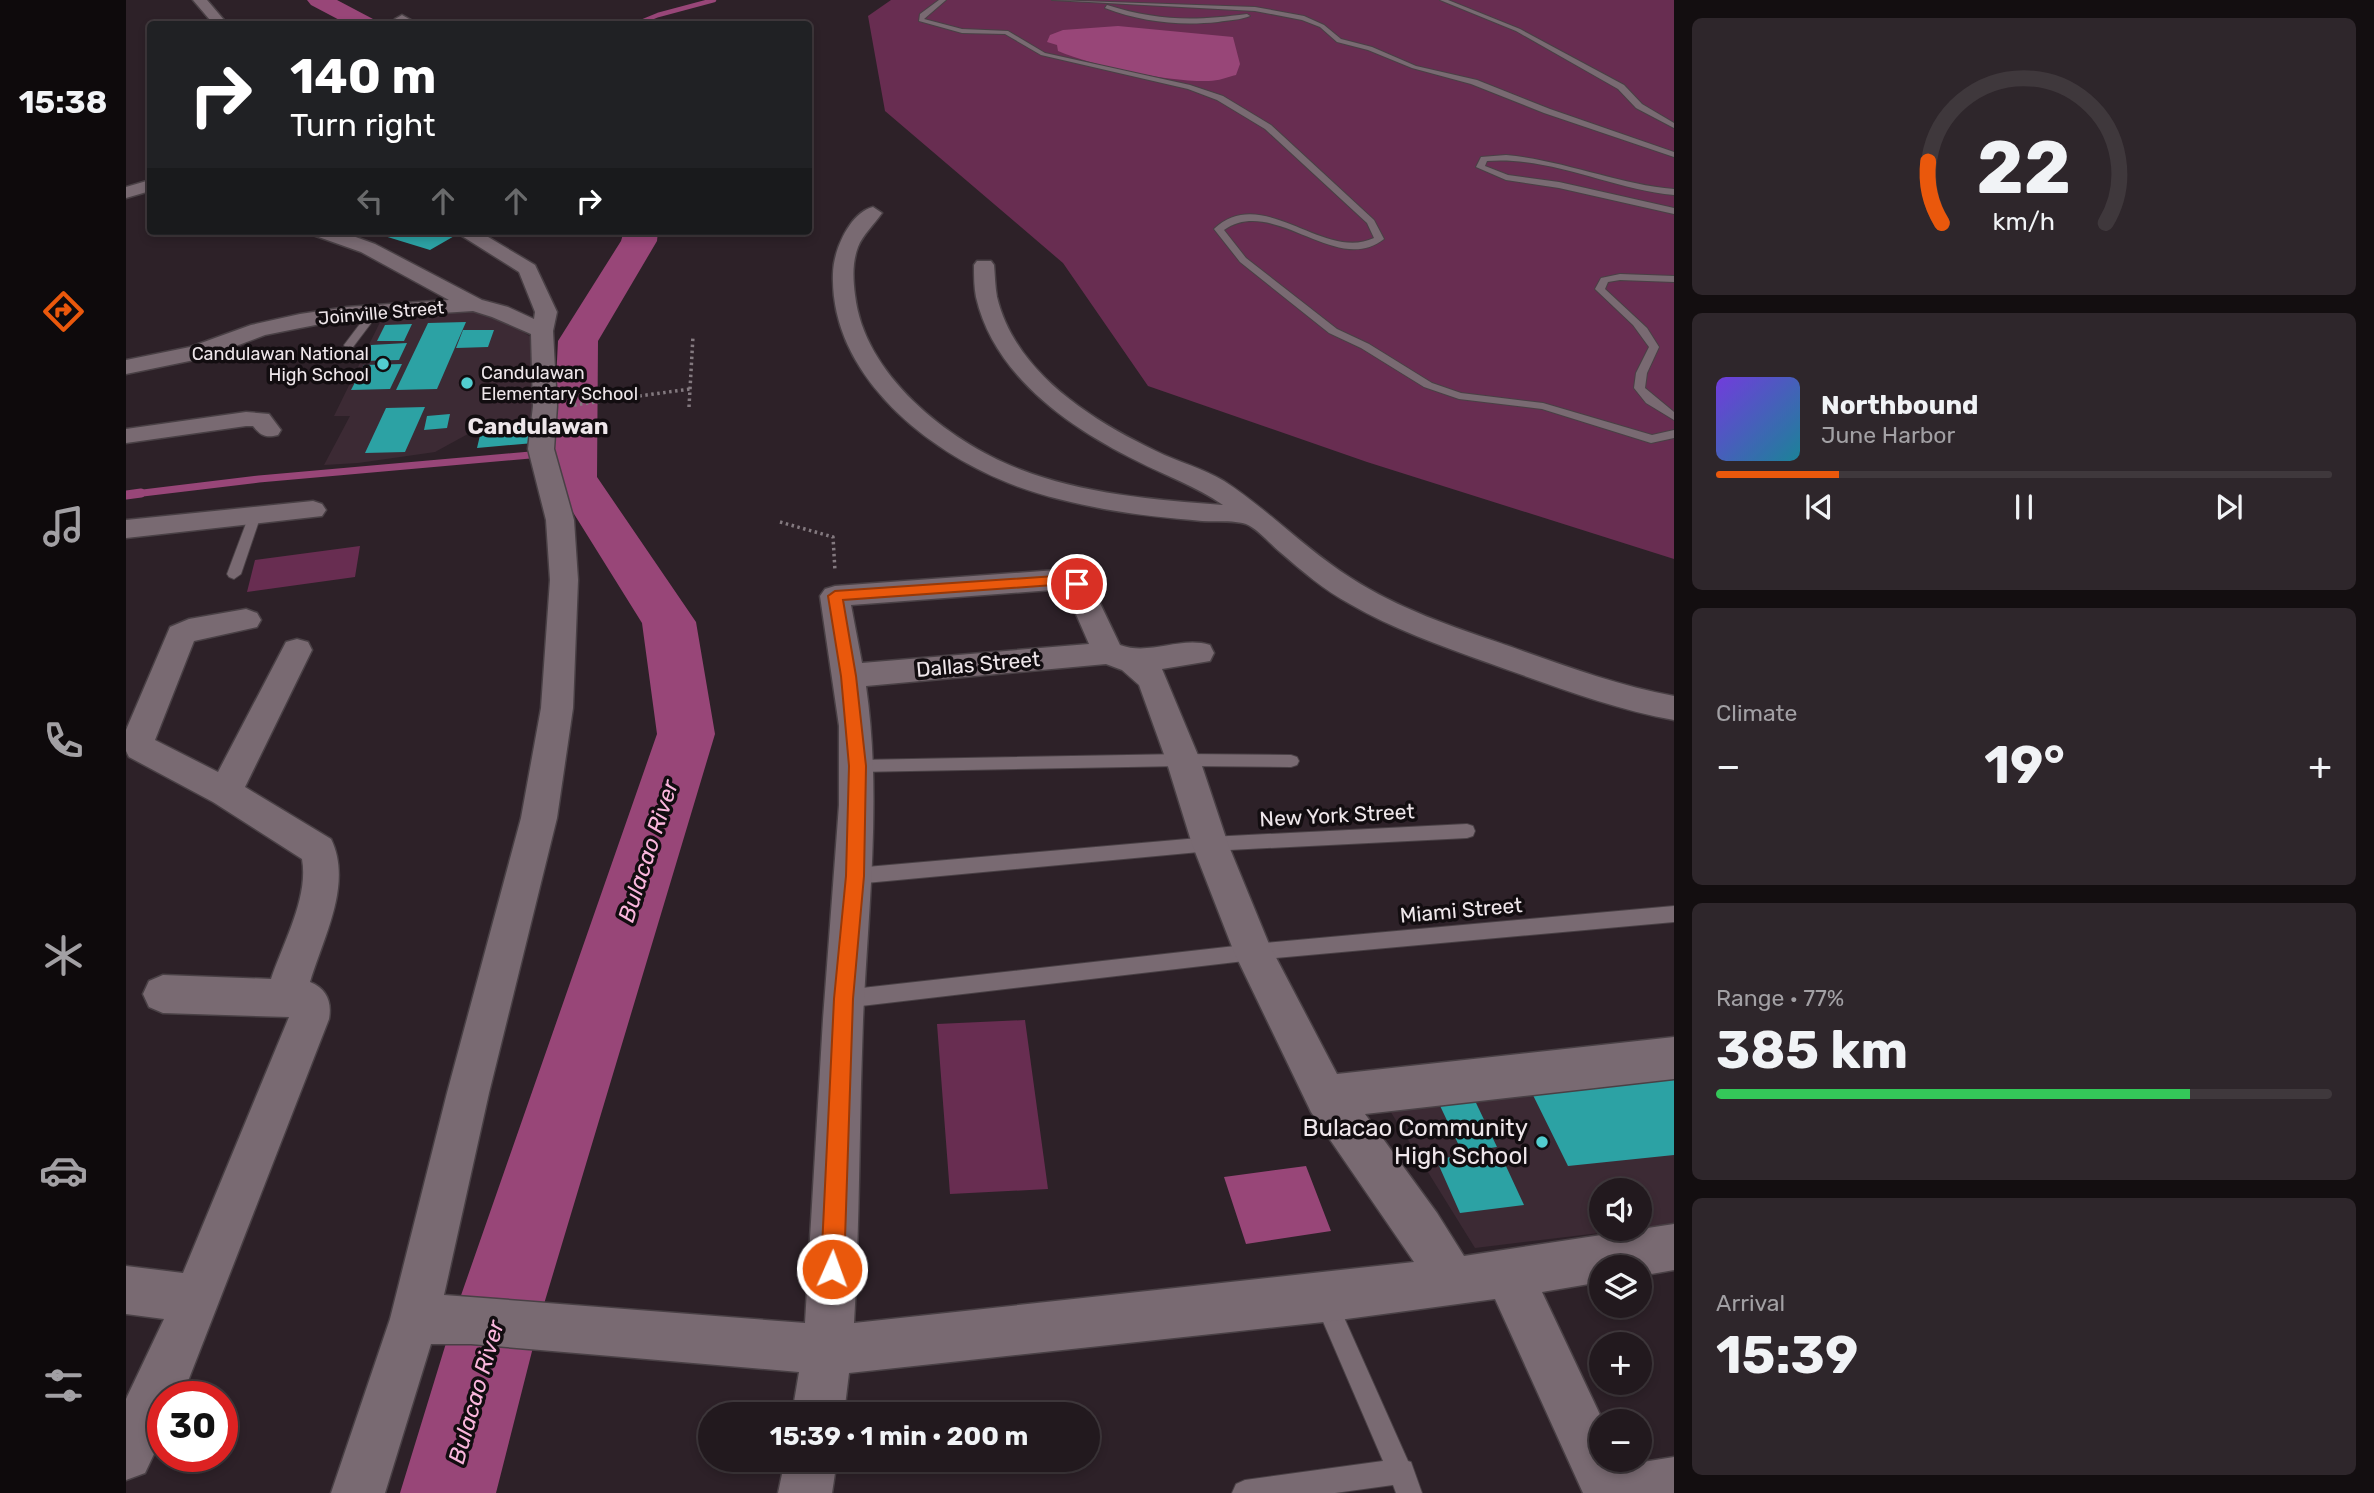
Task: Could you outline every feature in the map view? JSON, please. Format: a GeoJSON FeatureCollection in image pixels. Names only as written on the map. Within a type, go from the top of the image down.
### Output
{"type":"FeatureCollection","features":[{"type":"Feature","properties":{"kind":"street"},"geometry":{"type":"LineString","coordinates":[[200,0],[217,21]]}},
{"type":"Feature","properties":{"kind":"street"},"geometry":{"type":"LineString","coordinates":[[126,177],[147,183]]}},
{"type":"Feature","properties":{"kind":"street"},"geometry":{"type":"LineString","coordinates":[[126,193],[147,185]]}},
{"type":"Feature","properties":{"kind":"street"},"geometry":{"type":"LineString","coordinates":[[873,213],[853,233],[845,254],[844,293],[849,328],[870,365],[897,398],[944,440],[1000,472],[1098,501],[1258,517]]}},
{"type":"Feature","properties":{"kind":"street","name":"Joinville Street"},"geometry":{"type":"LineString","coordinates":[[331,235],[368,248],[474,305],[500,312],[542,331]]}},
{"type":"Feature","properties":{"kind":"street"},"geometry":{"type":"LineString","coordinates":[[358,1493],[414,1319],[468,1093],[539,818],[557,708],[564,580],[560,520],[541,453],[545,406],[542,331],[546,312],[528,269],[471,235]]}},
{"type":"Feature","properties":{"kind":"street"},"geometry":{"type":"LineString","coordinates":[[984,265],[987,299],[998,329],[1034,379],[1064,409],[1107,436],[1211,485],[1258,517],[1314,567],[1356,595],[1416,625],[1585,686],[1674,709]]}},
{"type":"Feature","properties":{"kind":"street","name":"Joinville Street"},"geometry":{"type":"LineString","coordinates":[[126,367],[197,354],[259,330],[347,313],[474,305]]}},
{"type":"Feature","properties":{"kind":"street"},"geometry":{"type":"LineString","coordinates":[[126,436],[246,419],[260,419],[269,430]]}},
{"type":"Feature","properties":{"kind":"street"},"geometry":{"type":"LineString","coordinates":[[126,529],[313,510]]}},
{"type":"Feature","properties":{"kind":"street"},"geometry":{"type":"LineString","coordinates":[[820,1402],[829,1350],[843,999],[855,876],[858,766],[848,676],[835,596],[1070,579],[1076,582],[1120,657],[1152,679],[1210,844],[1253,952],[1326,1097],[1421,1229],[1452,1281]]}},
{"type":"Feature","properties":{"kind":"street"},"geometry":{"type":"LineString","coordinates":[[246,620],[190,630],[181,635],[138,741],[141,748],[225,792],[318,850],[323,862],[323,877],[286,996]]}},
{"type":"Feature","properties":{"kind":"street"},"geometry":{"type":"LineString","coordinates":[[225,792],[297,650]]}},
{"type":"Feature","properties":{"kind":"street"},"geometry":{"type":"LineString","coordinates":[[1120,657],[1199,653]]}},
{"type":"Feature","properties":{"kind":"street","name":"Dallas Street"},"geometry":{"type":"LineString","coordinates":[[848,676],[1120,657]]}},
{"type":"Feature","properties":{"kind":"street"},"geometry":{"type":"LineString","coordinates":[[126,1454],[165,1376],[309,1019],[311,1006],[305,999],[286,996],[223,998],[163,994]]}},
{"type":"Feature","properties":{"kind":"street"},"geometry":{"type":"LineString","coordinates":[[1326,1097],[1674,1058]]}},
{"type":"Feature","properties":{"kind":"street"},"geometry":{"type":"LineString","coordinates":[[414,1319],[471,1320],[829,1350],[1324,1297],[1508,1274],[1674,1247]]}},
{"type":"Feature","properties":{"kind":"street"},"geometry":{"type":"LineString","coordinates":[[1508,1274],[1612,1493],[1674,1484]]}},
{"type":"Feature","properties":{"kind":"street"},"geometry":{"type":"LineString","coordinates":[[126,1290],[195,1299]]}},
{"type":"Feature","properties":{"kind":"street"},"geometry":{"type":"LineString","coordinates":[[805,1493],[809,1472]]}},
{"type":"Feature","properties":{"kind":"lane"},"geometry":{"type":"LineString","coordinates":[[944,0],[922,15],[921,20],[962,30],[1006,33],[1043,54],[1066,61],[1190,87],[1220,98],[1268,127],[1371,222],[1379,239],[1367,246],[1338,245],[1290,225],[1244,218],[1225,222],[1219,229],[1243,260],[1333,331],[1366,346],[1441,391],[1543,406],[1651,439],[1674,434]]}},
{"type":"Feature","properties":{"kind":"lane"},"geometry":{"type":"LineString","coordinates":[[1055,0],[1283,13],[1322,26],[1339,41],[1370,48],[1414,67],[1474,82],[1547,111],[1674,155]]}},
{"type":"Feature","properties":{"kind":"lane"},"geometry":{"type":"LineString","coordinates":[[1443,0],[1518,30],[1595,75],[1612,81],[1639,106],[1674,126]]}},
{"type":"Feature","properties":{"kind":"lane"},"geometry":{"type":"LineString","coordinates":[[1459,6],[1468,0]]}},
{"type":"Feature","properties":{"kind":"lane"},"geometry":{"type":"LineString","coordinates":[[1095,2],[1122,13],[1168,22],[1189,23],[1283,13]]}},
{"type":"Feature","properties":{"kind":"lane"},"geometry":{"type":"LineString","coordinates":[[1674,192],[1638,189],[1509,157],[1484,159],[1480,167],[1506,177],[1559,185],[1674,211]]}},
{"type":"Feature","properties":{"kind":"lane"},"geometry":{"type":"LineString","coordinates":[[1674,279],[1620,277],[1604,280],[1600,289],[1611,302],[1646,329],[1654,347],[1637,381],[1637,387],[1642,395],[1674,417]]}},
{"type":"Feature","properties":{"kind":"lane"},"geometry":{"type":"LineString","coordinates":[[349,345],[376,310]]}},
{"type":"Feature","properties":{"kind":"lane"},"geometry":{"type":"LineString","coordinates":[[234,574],[254,518]]}},
{"type":"Feature","properties":{"kind":"lane"},"geometry":{"type":"LineString","coordinates":[[858,766],[1182,760],[1291,761]]}},
{"type":"Feature","properties":{"kind":"lane","name":"New York Street"},"geometry":{"type":"LineString","coordinates":[[855,876],[1210,844],[1467,831]]}},
{"type":"Feature","properties":{"kind":"lane","name":"Miami Street"},"geometry":{"type":"LineString","coordinates":[[843,999],[1253,952],[1674,915]]}},
{"type":"Feature","properties":{"kind":"lane"},"geometry":{"type":"LineString","coordinates":[[1245,1493],[1406,1482],[1324,1297]]}},
{"type":"Feature","properties":{"kind":"path"},"geometry":{"type":"LineString","coordinates":[[689,407],[693,336]]}},
{"type":"Feature","properties":{"kind":"path"},"geometry":{"type":"LineString","coordinates":[[569,405],[690,389]]}},
{"type":"Feature","properties":{"kind":"path"},"geometry":{"type":"LineString","coordinates":[[780,522],[833,537],[835,596]]}},
{"type":"Feature","properties":{"kind":"shaded area"},"geometry":{"type":"Polygon","coordinates":[[[891,0],[1674,0],[1674,559],[1367,462],[1148,386],[1063,263],[885,111],[868,16],[891,0]]]}},
{"type":"Feature","properties":{"kind":"shaded area"},"geometry":{"type":"Polygon","coordinates":[[[1118,26],[1233,37],[1240,64],[1236,75],[1219,80],[1173,79],[1092,63],[1058,51],[1057,45],[1047,42],[1050,35],[1063,30],[1118,26]]]}},
{"type":"Feature","properties":{"kind":"shaded area","name":"Candulawan Elementary School"},"geometry":{"type":"Polygon","coordinates":[[[474,309],[503,319],[537,341],[536,425],[477,429],[435,452],[324,465],[350,416],[334,416],[385,312],[474,309]]]}},
{"type":"Feature","properties":{"kind":"shaded area"},"geometry":{"type":"Polygon","coordinates":[[[360,546],[355,577],[247,592],[255,560],[360,546]]]}},
{"type":"Feature","properties":{"kind":"shaded area"},"geometry":{"type":"Polygon","coordinates":[[[1025,1020],[1048,1189],[950,1194],[937,1024],[1025,1020]]]}},
{"type":"Feature","properties":{"kind":"shaded area","name":"Bulacao Community High School"},"geometry":{"type":"Polygon","coordinates":[[[1674,1061],[1674,1224],[1652,1227],[1652,1178],[1589,1178],[1589,1234],[1475,1248],[1379,1093],[1674,1061]]]}},
{"type":"Feature","properties":{"kind":"shaded area"},"geometry":{"type":"Polygon","coordinates":[[[1306,1166],[1331,1231],[1246,1244],[1224,1177],[1306,1166]]]}},
{"type":"Feature","properties":{"kind":"building"},"geometry":{"type":"Polygon","coordinates":[[[381,235],[456,235],[430,250],[381,235]]]}},
{"type":"Feature","properties":{"kind":"building"},"geometry":{"type":"Polygon","coordinates":[[[466,322],[437,389],[396,390],[428,323],[466,322]]]}},
{"type":"Feature","properties":{"kind":"building"},"geometry":{"type":"Polygon","coordinates":[[[412,324],[404,341],[377,341],[385,325],[412,324]]]}},
{"type":"Feature","properties":{"kind":"building"},"geometry":{"type":"Polygon","coordinates":[[[463,330],[494,330],[488,347],[456,348],[463,330]]]}},
{"type":"Feature","properties":{"kind":"building"},"geometry":{"type":"Polygon","coordinates":[[[407,343],[399,360],[363,361],[371,345],[407,343]]]}},
{"type":"Feature","properties":{"kind":"building"},"geometry":{"type":"Polygon","coordinates":[[[402,364],[390,389],[351,390],[364,365],[402,364]]]}},
{"type":"Feature","properties":{"kind":"building"},"geometry":{"type":"Polygon","coordinates":[[[425,407],[405,452],[365,453],[386,408],[425,407]]]}},
{"type":"Feature","properties":{"kind":"building"},"geometry":{"type":"Polygon","coordinates":[[[450,414],[447,428],[424,430],[427,416],[450,414]]]}},
{"type":"Feature","properties":{"kind":"building"},"geometry":{"type":"Polygon","coordinates":[[[536,426],[534,443],[477,448],[481,431],[536,426]]]}},
{"type":"Feature","properties":{"kind":"building"},"geometry":{"type":"Polygon","coordinates":[[[1674,1068],[1674,1155],[1568,1166],[1527,1083],[1674,1068]]]}},
{"type":"Feature","properties":{"kind":"building"},"geometry":{"type":"Polygon","coordinates":[[[1468,1086],[1497,1147],[1462,1152],[1433,1091],[1468,1086]]]}},
{"type":"Feature","properties":{"kind":"building"},"geometry":{"type":"Polygon","coordinates":[[[1499,1151],[1524,1205],[1460,1213],[1436,1159],[1499,1151]]]}},
{"type":"Feature","properties":{"kind":"waterway","name":"Bulacao River"},"geometry":{"type":"LineString","coordinates":[[319,0],[358,21]]}},
{"type":"Feature","properties":{"kind":"waterway"},"geometry":{"type":"LineString","coordinates":[[643,21],[714,0]]}},
{"type":"Feature","properties":{"kind":"waterway","name":"Bulacao River"},"geometry":{"type":"LineString","coordinates":[[448,1493],[501,1304],[686,734],[669,622],[574,477],[578,341],[640,235]]}},
{"type":"Feature","properties":{"kind":"waterway"},"geometry":{"type":"LineString","coordinates":[[141,493],[126,495],[259,479],[575,451]]}},
{"type":"Feature","properties":{"kind":"place","name":"Candulawan National High School"},"geometry":{"type":"Point","coordinates":[383,364]}},
{"type":"Feature","properties":{"kind":"place","name":"Candulawan Elementary School"},"geometry":{"type":"Point","coordinates":[467,383]}},
{"type":"Feature","properties":{"kind":"place","name":"Bulacao Community High School"},"geometry":{"type":"Point","coordinates":[1542,1142]}},
{"type":"Feature","properties":{"kind":"district","name":"Candulawan"},"geometry":{"type":"Point","coordinates":[538,426]}},
{"type":"Feature","properties":{"kind":"route"},"geometry":{"type":"LineString","coordinates":[[832,1269],[843,999],[855,876],[858,766],[848,676],[835,596],[1070,579],[1077,584]]}}]}
